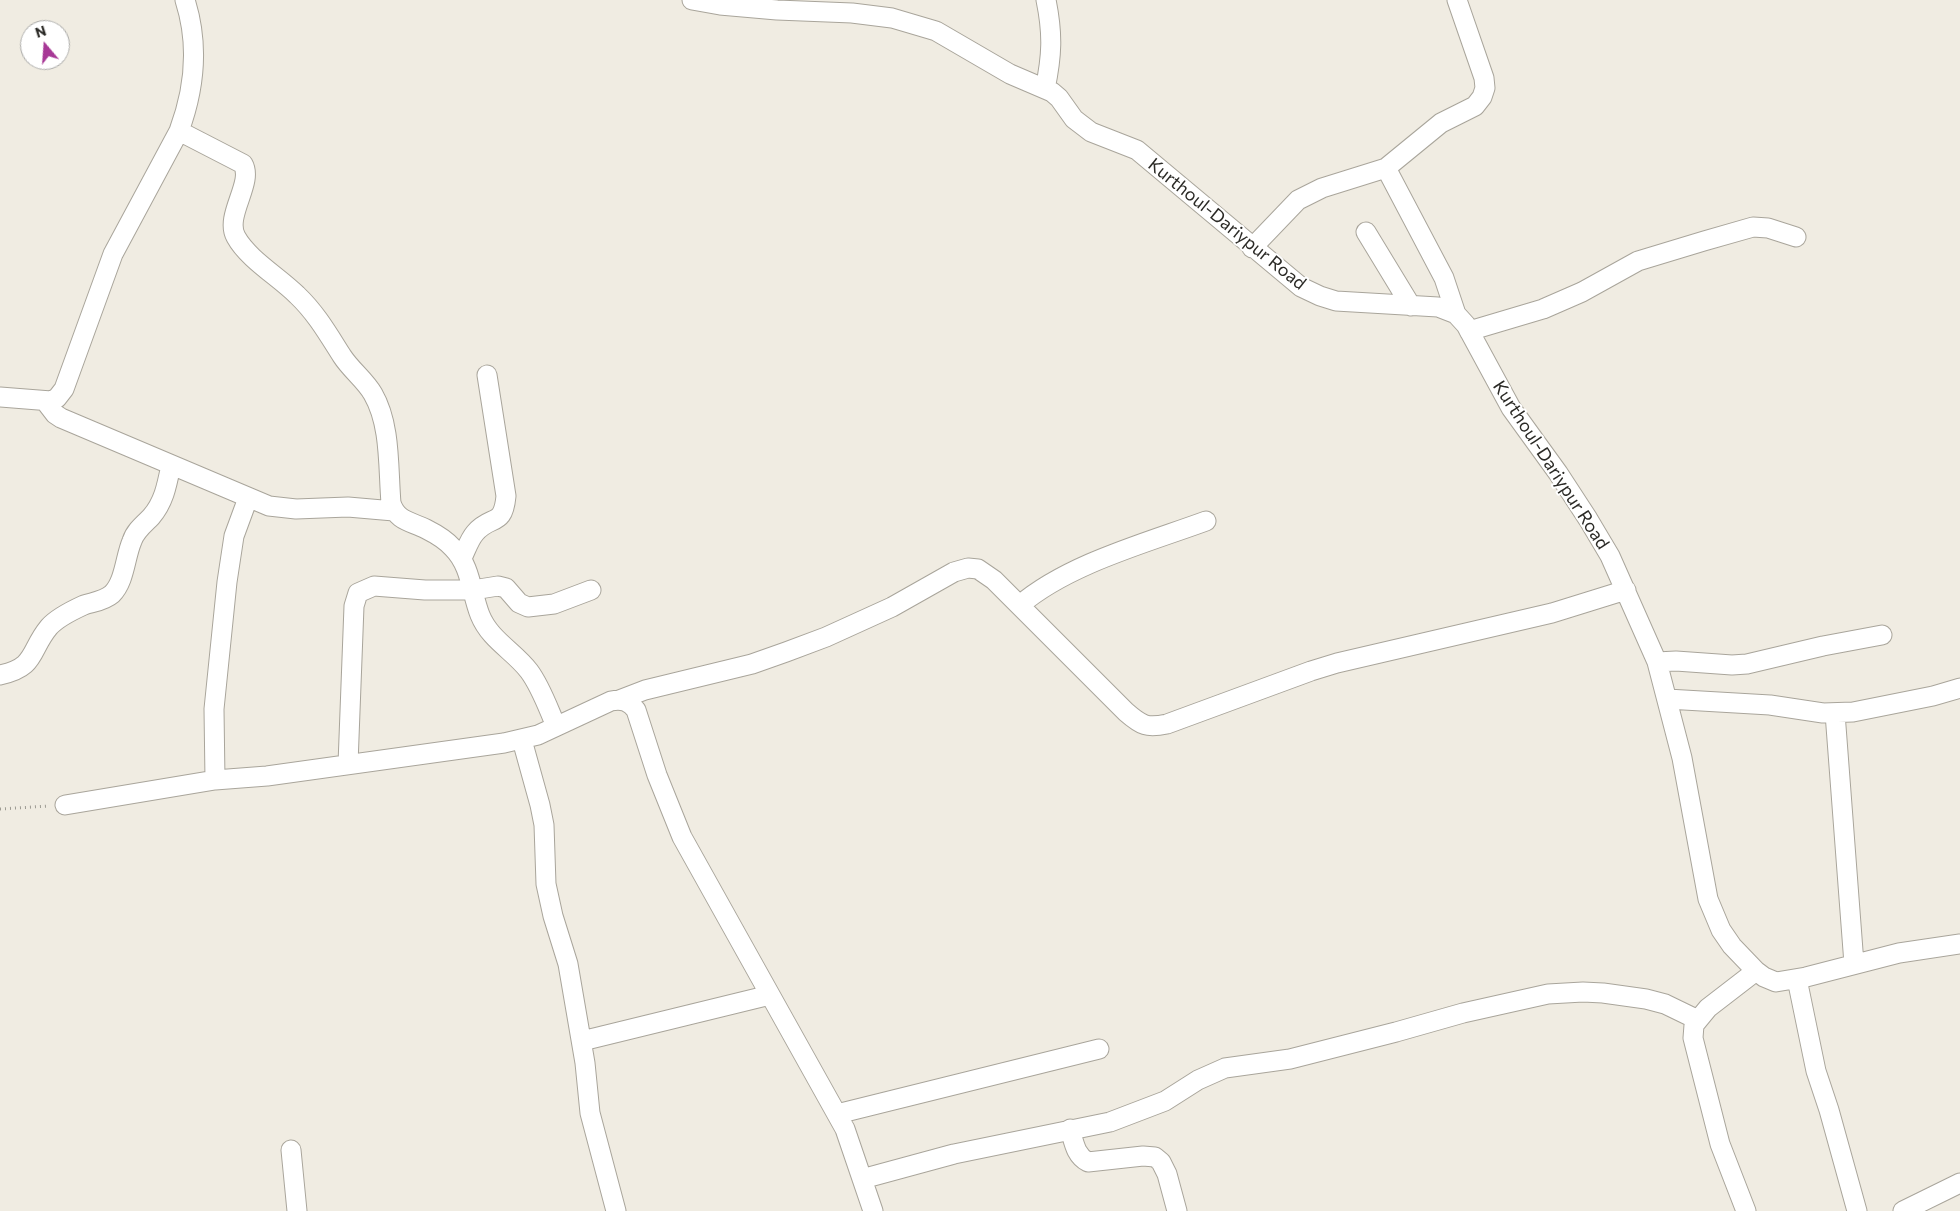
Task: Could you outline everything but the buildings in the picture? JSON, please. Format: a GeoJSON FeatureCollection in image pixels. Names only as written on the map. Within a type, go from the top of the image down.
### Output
{"type":"FeatureCollection","features":[{"type":"Feature","properties":{"kind":"street"},"geometry":{"type":"LineString","coordinates":[[0,396],[45,401],[56,398],[64,389],[113,254],[179,131],[190,98],[194,65],[194,34],[185,0]]}},
{"type":"Feature","properties":{"kind":"street","name":"Kurthoul-Dariypur Road"},"geometry":{"type":"LineString","coordinates":[[692,0],[720,5],[777,10],[852,13],[892,18],[936,31],[1010,74],[1046,89],[1059,98],[1074,119],[1091,132],[1137,150],[1301,287],[1336,301],[1360,304],[1438,307],[1456,314],[1469,330],[1511,408],[1588,519],[1610,556],[1626,590],[1657,662],[1667,699],[1682,758],[1708,899],[1722,930],[1732,946],[1756,971],[1776,982],[1797,979],[1899,953],[1960,944]]}},
{"type":"Feature","properties":{"kind":"street"},"geometry":{"type":"LineString","coordinates":[[1046,0],[1052,42],[1046,89]]}},
{"type":"Feature","properties":{"kind":"street"},"geometry":{"type":"LineString","coordinates":[[1252,248],[1298,200],[1322,188],[1386,168],[1435,127],[1475,106],[1482,97],[1485,88],[1481,65],[1458,0]]}},
{"type":"Feature","properties":{"kind":"street"},"geometry":{"type":"LineString","coordinates":[[179,131],[240,161],[245,167],[246,174],[233,226],[235,236],[246,250],[297,294],[312,310],[349,366],[372,393],[380,410],[386,432],[391,503],[394,511],[402,519],[424,528],[447,542],[462,558],[485,625],[500,644],[529,671],[556,726]]}},
{"type":"Feature","properties":{"kind":"street"},"geometry":{"type":"LineString","coordinates":[[1386,168],[1444,278],[1456,314]]}},
{"type":"Feature","properties":{"kind":"street"},"geometry":{"type":"LineString","coordinates":[[1469,330],[1543,309],[1582,292],[1638,261],[1753,227],[1768,228],[1796,237]]}},
{"type":"Feature","properties":{"kind":"street"},"geometry":{"type":"LineString","coordinates":[[1366,232],[1411,306]]}},
{"type":"Feature","properties":{"kind":"street"},"geometry":{"type":"LineString","coordinates":[[462,558],[469,541],[476,531],[498,519],[505,510],[506,496],[487,375]]}},
{"type":"Feature","properties":{"kind":"street"},"geometry":{"type":"LineString","coordinates":[[45,401],[55,414],[61,418],[269,506],[281,509],[329,506],[394,511]]}},
{"type":"Feature","properties":{"kind":"street"},"geometry":{"type":"LineString","coordinates":[[0,675],[11,673],[24,666],[31,659],[49,626],[63,616],[83,606],[104,599],[113,593],[120,582],[132,538],[161,503],[166,491],[171,465]]}},
{"type":"Feature","properties":{"kind":"street"},"geometry":{"type":"LineString","coordinates":[[215,780],[214,709],[229,564],[234,536],[248,498]]}},
{"type":"Feature","properties":{"kind":"street"},"geometry":{"type":"LineString","coordinates":[[1020,605],[1050,583],[1074,572],[1206,521]]}},
{"type":"Feature","properties":{"kind":"street"},"geometry":{"type":"LineString","coordinates":[[65,805],[215,780],[253,778],[485,747],[522,740],[538,735],[610,701],[619,700],[645,690],[752,664],[826,637],[885,610],[954,572],[968,568],[978,570],[994,580],[1126,712],[1141,724],[1155,727],[1328,666],[1552,613],[1626,590]]}},
{"type":"Feature","properties":{"kind":"street"},"geometry":{"type":"LineString","coordinates":[[348,764],[354,606],[358,594],[374,586],[425,590],[473,590],[498,586],[506,588],[519,603],[528,607],[554,604],[591,590]]}},
{"type":"Feature","properties":{"kind":"street"},"geometry":{"type":"LineString","coordinates":[[1657,662],[1747,664],[1823,646],[1882,635]]}},
{"type":"Feature","properties":{"kind":"street"},"geometry":{"type":"LineString","coordinates":[[1667,699],[1770,705],[1835,713],[1875,708],[1960,688]]}},
{"type":"Feature","properties":{"kind":"street"},"geometry":{"type":"LineString","coordinates":[[619,700],[631,703],[636,710],[656,775],[682,837],[837,1114],[852,1146],[873,1211]]}},
{"type":"Feature","properties":{"kind":"street"},"geometry":{"type":"LineString","coordinates":[[1835,713],[1854,964]]}},
{"type":"Feature","properties":{"kind":"street"},"geometry":{"type":"LineString","coordinates":[[522,740],[544,825],[546,884],[553,916],[568,964],[582,1042],[590,1114],[616,1211]]}},
{"type":"Feature","properties":{"kind":"street"},"geometry":{"type":"LineString","coordinates":[[1746,1211],[1720,1144],[1706,1097],[1693,1038],[1694,1025],[1708,1008],[1756,971]]}},
{"type":"Feature","properties":{"kind":"street"},"geometry":{"type":"LineString","coordinates":[[1797,979],[1816,1071],[1829,1110],[1857,1211]]}},
{"type":"Feature","properties":{"kind":"street"},"geometry":{"type":"LineString","coordinates":[[862,1179],[954,1154],[1110,1122],[1165,1101],[1198,1080],[1225,1068],[1290,1059],[1463,1013],[1548,994],[1603,993],[1646,998],[1665,1004],[1698,1020]]}},
{"type":"Feature","properties":{"kind":"street"},"geometry":{"type":"LineString","coordinates":[[582,1042],[770,995]]}},
{"type":"Feature","properties":{"kind":"street"},"geometry":{"type":"LineString","coordinates":[[837,1114],[1099,1049]]}},
{"type":"Feature","properties":{"kind":"street"},"geometry":{"type":"LineString","coordinates":[[1070,1129],[1076,1151],[1081,1158],[1088,1162],[1143,1156],[1155,1157],[1161,1162],[1173,1193],[1177,1211]]}},
{"type":"Feature","properties":{"kind":"street"},"geometry":{"type":"LineString","coordinates":[[291,1150],[297,1211]]}},
{"type":"Feature","properties":{"kind":"street"},"geometry":{"type":"LineString","coordinates":[[1903,1211],[1960,1183]]}},
{"type":"Feature","properties":{"kind":"path"},"geometry":{"type":"LineString","coordinates":[[0,809],[65,805]]}}]}
